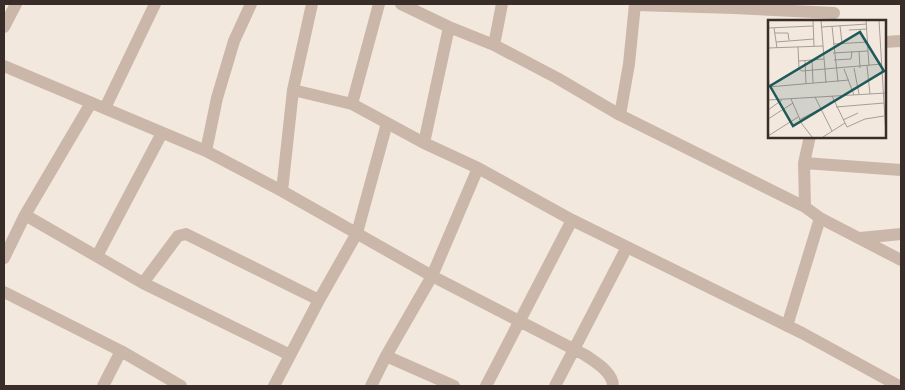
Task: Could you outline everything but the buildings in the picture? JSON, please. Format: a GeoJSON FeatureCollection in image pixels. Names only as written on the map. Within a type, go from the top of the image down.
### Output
{"type":"FeatureCollection","features":[{"type":"Feature","properties":{"kind":"street"},"geometry":{"type":"LineString","coordinates":[[4,27],[16,4]]}},
{"type":"Feature","properties":{"kind":"street"},"geometry":{"type":"LineString","coordinates":[[104,108],[155,4]]}},
{"type":"Feature","properties":{"kind":"street"},"geometry":{"type":"LineString","coordinates":[[206,151],[220,89],[234,41],[251,4]]}},
{"type":"Feature","properties":{"kind":"street"},"geometry":{"type":"LineString","coordinates":[[282,192],[293,90],[312,4]]}},
{"type":"Feature","properties":{"kind":"street"},"geometry":{"type":"LineString","coordinates":[[352,104],[379,4]]}},
{"type":"Feature","properties":{"kind":"street"},"geometry":{"type":"LineString","coordinates":[[401,4],[449,27],[494,45],[557,78],[620,115],[804,207],[820,218],[901,260]]}},
{"type":"Feature","properties":{"kind":"street"},"geometry":{"type":"LineString","coordinates":[[494,45],[502,4]]}},
{"type":"Feature","properties":{"kind":"street"},"geometry":{"type":"LineString","coordinates":[[620,115],[635,4],[834,13]]}},
{"type":"Feature","properties":{"kind":"street"},"geometry":{"type":"LineString","coordinates":[[424,143],[449,27]]}},
{"type":"Feature","properties":{"kind":"street"},"geometry":{"type":"LineString","coordinates":[[885,42],[901,41]]}},
{"type":"Feature","properties":{"kind":"street"},"geometry":{"type":"LineString","coordinates":[[4,66],[206,151],[432,276],[574,350],[598,364],[610,375],[613,386]]}},
{"type":"Feature","properties":{"kind":"street"},"geometry":{"type":"LineString","coordinates":[[293,90],[352,104],[424,143],[478,168],[572,220],[787,326],[899,386]]}},
{"type":"Feature","properties":{"kind":"street"},"geometry":{"type":"LineString","coordinates":[[4,258],[25,215],[91,103]]}},
{"type":"Feature","properties":{"kind":"street"},"geometry":{"type":"LineString","coordinates":[[274,386],[357,233],[387,123]]}},
{"type":"Feature","properties":{"kind":"street"},"geometry":{"type":"LineString","coordinates":[[97,256],[162,133]]}},
{"type":"Feature","properties":{"kind":"street"},"geometry":{"type":"LineString","coordinates":[[804,207],[804,163],[810,138]]}},
{"type":"Feature","properties":{"kind":"street"},"geometry":{"type":"LineString","coordinates":[[804,163],[901,170]]}},
{"type":"Feature","properties":{"kind":"street"},"geometry":{"type":"LineString","coordinates":[[371,386],[432,276],[478,168]]}},
{"type":"Feature","properties":{"kind":"street"},"geometry":{"type":"LineString","coordinates":[[25,215],[143,283],[290,355]]}},
{"type":"Feature","properties":{"kind":"street"},"geometry":{"type":"LineString","coordinates":[[787,326],[820,218]]}},
{"type":"Feature","properties":{"kind":"street"},"geometry":{"type":"LineString","coordinates":[[486,386],[572,220]]}},
{"type":"Feature","properties":{"kind":"street"},"geometry":{"type":"LineString","coordinates":[[143,283],[178,236],[186,234],[319,300]]}},
{"type":"Feature","properties":{"kind":"street"},"geometry":{"type":"LineString","coordinates":[[860,238],[901,234]]}},
{"type":"Feature","properties":{"kind":"street"},"geometry":{"type":"LineString","coordinates":[[555,386],[627,247]]}},
{"type":"Feature","properties":{"kind":"street"},"geometry":{"type":"LineString","coordinates":[[4,292],[120,351],[181,386]]}},
{"type":"Feature","properties":{"kind":"street"},"geometry":{"type":"LineString","coordinates":[[103,386],[120,351]]}},
{"type":"Feature","properties":{"kind":"street"},"geometry":{"type":"LineString","coordinates":[[386,356],[454,386]]}}]}
